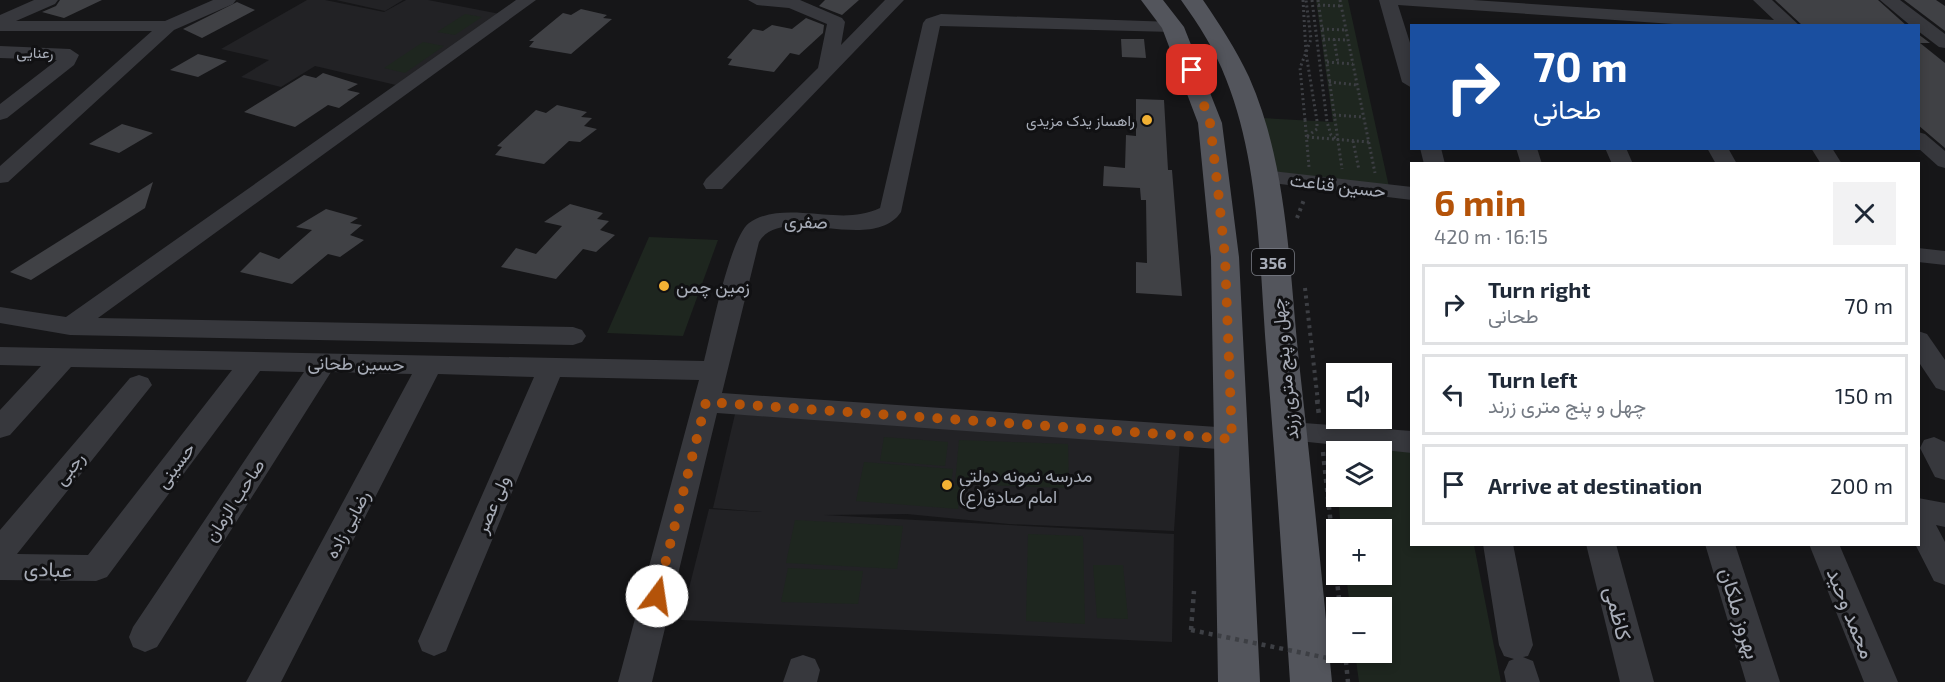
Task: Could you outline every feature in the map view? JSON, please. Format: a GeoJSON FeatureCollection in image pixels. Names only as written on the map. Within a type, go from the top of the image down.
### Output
{"type":"FeatureCollection","features":[{"type":"Feature","properties":{"kind":"main road","name":"356"},"geometry":{"type":"LineString","coordinates":[[1152,0],[1173,27],[1210,123],[1225,257],[1239,682]]}},
{"type":"Feature","properties":{"kind":"main road","name":"چهل و پنج متری زرند"},"geometry":{"type":"LineString","coordinates":[[1192,0],[1211,22],[1237,74],[1252,123],[1264,176],[1290,432],[1311,682]]}},
{"type":"Feature","properties":{"kind":"street"},"geometry":{"type":"LineString","coordinates":[[0,21],[49,0]]}},
{"type":"Feature","properties":{"kind":"street"},"geometry":{"type":"LineString","coordinates":[[0,177],[168,26],[227,0]]}},
{"type":"Feature","properties":{"kind":"street"},"geometry":{"type":"LineString","coordinates":[[70,326],[527,0]]}},
{"type":"Feature","properties":{"kind":"street"},"geometry":{"type":"LineString","coordinates":[[757,0],[795,2],[836,22],[827,69]]}},
{"type":"Feature","properties":{"kind":"street"},"geometry":{"type":"LineString","coordinates":[[714,184],[895,0]]}},
{"type":"Feature","properties":{"kind":"street"},"geometry":{"type":"LineString","coordinates":[[1388,0],[1410,75]]}},
{"type":"Feature","properties":{"kind":"street"},"geometry":{"type":"LineString","coordinates":[[1395,0],[1467,5],[1598,7],[1631,20],[1670,18],[1748,24]]}},
{"type":"Feature","properties":{"kind":"street"},"geometry":{"type":"LineString","coordinates":[[1658,0],[1670,18]]}},
{"type":"Feature","properties":{"kind":"street"},"geometry":{"type":"LineString","coordinates":[[1762,0],[1789,24]]}},
{"type":"Feature","properties":{"kind":"street"},"geometry":{"type":"LineString","coordinates":[[1889,0],[1945,43]]}},
{"type":"Feature","properties":{"kind":"street"},"geometry":{"type":"LineString","coordinates":[[1467,5],[1475,24]]}},
{"type":"Feature","properties":{"kind":"street"},"geometry":{"type":"LineString","coordinates":[[1531,6],[1548,24]]}},
{"type":"Feature","properties":{"kind":"street","name":"صفری"},"geometry":{"type":"LineString","coordinates":[[635,682],[747,242],[757,227],[773,220],[863,223],[881,219],[890,212],[932,23],[949,18],[1173,27]]}},
{"type":"Feature","properties":{"kind":"street"},"geometry":{"type":"LineString","coordinates":[[0,26],[168,26]]}},
{"type":"Feature","properties":{"kind":"street","name":"رعنایی"},"geometry":{"type":"LineString","coordinates":[[0,52],[70,55],[67,61],[0,114]]}},
{"type":"Feature","properties":{"kind":"street"},"geometry":{"type":"LineString","coordinates":[[1920,140],[1945,162]]}},
{"type":"Feature","properties":{"kind":"street","name":"حسین قناعت"},"geometry":{"type":"LineString","coordinates":[[1264,176],[1310,178],[1410,194]]}},
{"type":"Feature","properties":{"kind":"street"},"geometry":{"type":"LineString","coordinates":[[1920,255],[1945,258]]}},
{"type":"Feature","properties":{"kind":"street"},"geometry":{"type":"LineString","coordinates":[[0,315],[70,326],[573,336]]}},
{"type":"Feature","properties":{"kind":"street"},"geometry":{"type":"LineString","coordinates":[[1920,343],[1945,381]]}},
{"type":"Feature","properties":{"kind":"street","name":"حسین طحانی"},"geometry":{"type":"LineString","coordinates":[[0,356],[713,371]]}},
{"type":"Feature","properties":{"kind":"street"},"geometry":{"type":"LineString","coordinates":[[0,428],[65,357]]}},
{"type":"Feature","properties":{"kind":"street","name":"حسینی"},"geometry":{"type":"LineString","coordinates":[[96,568],[253,361]]}},
{"type":"Feature","properties":{"kind":"street","name":"صاحب الزمان"},"geometry":{"type":"LineString","coordinates":[[145,637],[323,363]]}},
{"type":"Feature","properties":{"kind":"street","name":"رضایی زاده"},"geometry":{"type":"LineString","coordinates":[[263,682],[430,365]]}},
{"type":"Feature","properties":{"kind":"street","name":"ولی عصر"},"geometry":{"type":"LineString","coordinates":[[434,641],[551,368]]}},
{"type":"Feature","properties":{"kind":"street","name":"رجبی"},"geometry":{"type":"LineString","coordinates":[[1,564],[139,385]]}},
{"type":"Feature","properties":{"kind":"street"},"geometry":{"type":"LineString","coordinates":[[706,402],[1232,439]]}},
{"type":"Feature","properties":{"kind":"street"},"geometry":{"type":"LineString","coordinates":[[1290,432],[1410,442]]}},
{"type":"Feature","properties":{"kind":"street"},"geometry":{"type":"LineString","coordinates":[[1920,510],[1945,514]]}},
{"type":"Feature","properties":{"kind":"street"},"geometry":{"type":"LineString","coordinates":[[1920,525],[1945,572]]}},
{"type":"Feature","properties":{"kind":"street"},"geometry":{"type":"LineString","coordinates":[[1497,546],[1520,666]]}},
{"type":"Feature","properties":{"kind":"street","name":"کاظمی"},"geometry":{"type":"LineString","coordinates":[[1602,546],[1636,682]]}},
{"type":"Feature","properties":{"kind":"street","name":"بهروز ملکان"},"geometry":{"type":"LineString","coordinates":[[1721,546],[1763,682]]}},
{"type":"Feature","properties":{"kind":"street","name":"محمد وحید"},"geometry":{"type":"LineString","coordinates":[[1825,546],[1881,682]]}},
{"type":"Feature","properties":{"kind":"street","name":"عبادی"},"geometry":{"type":"LineString","coordinates":[[1,564],[96,568]]}},
{"type":"Feature","properties":{"kind":"path"},"geometry":{"type":"LineString","coordinates":[[1304,0],[1306,53],[1317,121],[1317,129],[1306,137]]}},
{"type":"Feature","properties":{"kind":"path"},"geometry":{"type":"LineString","coordinates":[[1312,0],[1327,122],[1331,135],[1338,140]]}},
{"type":"Feature","properties":{"kind":"path"},"geometry":{"type":"LineString","coordinates":[[1340,0],[1376,181]]}},
{"type":"Feature","properties":{"kind":"path"},"geometry":{"type":"LineString","coordinates":[[1310,178],[1343,178],[1318,2],[1341,6]]}},
{"type":"Feature","properties":{"kind":"path"},"geometry":{"type":"LineString","coordinates":[[1322,29],[1346,30]]}},
{"type":"Feature","properties":{"kind":"path"},"geometry":{"type":"LineString","coordinates":[[1323,39],[1348,40]]}},
{"type":"Feature","properties":{"kind":"path"},"geometry":{"type":"LineString","coordinates":[[1334,39],[1338,63]]}},
{"type":"Feature","properties":{"kind":"path"},"geometry":{"type":"LineString","coordinates":[[1298,225],[1297,214],[1310,178],[1300,68],[1306,53]]}},
{"type":"Feature","properties":{"kind":"path"},"geometry":{"type":"LineString","coordinates":[[1327,62],[1353,64]]}},
{"type":"Feature","properties":{"kind":"path"},"geometry":{"type":"LineString","coordinates":[[1329,82],[1357,85]]}},
{"type":"Feature","properties":{"kind":"path"},"geometry":{"type":"LineString","coordinates":[[1334,115],[1364,117]]}},
{"type":"Feature","properties":{"kind":"path"},"geometry":{"type":"LineString","coordinates":[[1306,137],[1369,142]]}},
{"type":"Feature","properties":{"kind":"path"},"geometry":{"type":"LineString","coordinates":[[1353,141],[1361,180]]}},
{"type":"Feature","properties":{"kind":"path"},"geometry":{"type":"LineString","coordinates":[[1305,283],[1339,597]]}},
{"type":"Feature","properties":{"kind":"path"},"geometry":{"type":"LineString","coordinates":[[1194,591],[1191,630],[1326,658]]}},
{"type":"Feature","properties":{"kind":"path"},"geometry":{"type":"LineString","coordinates":[[1346,663],[1348,682]]}},
{"type":"Feature","properties":{"kind":"shaded area"},"geometry":{"type":"Polygon","coordinates":[[[307,0],[325,0],[384,12],[406,0],[428,0],[500,14],[396,85],[315,66],[281,87],[241,77],[269,60],[221,49],[307,0]]]}},
{"type":"Feature","properties":{"kind":"shaded area"},"geometry":{"type":"Polygon","coordinates":[[[336,0],[403,0],[385,11],[336,0]]]}},
{"type":"Feature","properties":{"kind":"shaded area"},"geometry":{"type":"Polygon","coordinates":[[[1316,0],[1348,0],[1389,187],[1278,172],[1273,168],[1261,118],[1333,122],[1316,0]]]}},
{"type":"Feature","properties":{"kind":"shaded area"},"geometry":{"type":"Polygon","coordinates":[[[465,14],[482,17],[455,35],[437,32],[465,14]]]}},
{"type":"Feature","properties":{"kind":"shaded area"},"geometry":{"type":"Polygon","coordinates":[[[423,42],[444,46],[405,73],[384,68],[423,42]]]}},
{"type":"Feature","properties":{"kind":"shaded area","name":"زمین چمن"},"geometry":{"type":"Polygon","coordinates":[[[649,237],[718,240],[683,336],[607,333],[649,237]]]}},
{"type":"Feature","properties":{"kind":"shaded area"},"geometry":{"type":"Polygon","coordinates":[[[735,414],[1180,440],[1174,531],[1009,524],[907,514],[824,515],[1174,534],[1172,642],[681,620],[709,509],[762,512],[713,508],[735,414]]]}},
{"type":"Feature","properties":{"kind":"shaded area"},"geometry":{"type":"Polygon","coordinates":[[[884,437],[948,442],[945,466],[880,461],[884,437]]]}},
{"type":"Feature","properties":{"kind":"shaded area"},"geometry":{"type":"Polygon","coordinates":[[[1331,438],[1355,441],[1331,441],[1331,438]]]}},
{"type":"Feature","properties":{"kind":"shaded area"},"geometry":{"type":"Polygon","coordinates":[[[959,440],[1068,444],[1069,488],[955,484],[959,440]]]}},
{"type":"Feature","properties":{"kind":"shaded area"},"geometry":{"type":"Polygon","coordinates":[[[1392,446],[1410,448],[1410,546],[1474,546],[1501,682],[1359,682],[1356,663],[1392,663],[1392,597],[1349,597],[1347,585],[1392,585],[1392,519],[1340,519],[1339,507],[1392,507],[1392,446]]]}},
{"type":"Feature","properties":{"kind":"shaded area"},"geometry":{"type":"Polygon","coordinates":[[[864,462],[953,469],[951,485],[961,486],[958,509],[856,501],[864,462]]]}},
{"type":"Feature","properties":{"kind":"shaded area"},"geometry":{"type":"Polygon","coordinates":[[[795,520],[903,526],[897,569],[786,563],[795,520]]]}},
{"type":"Feature","properties":{"kind":"shaded area"},"geometry":{"type":"Polygon","coordinates":[[[1028,534],[1083,536],[1085,624],[1026,621],[1028,534]]]}},
{"type":"Feature","properties":{"kind":"shaded area"},"geometry":{"type":"Polygon","coordinates":[[[1093,565],[1123,565],[1128,619],[1097,618],[1093,565]]]}},
{"type":"Feature","properties":{"kind":"shaded area"},"geometry":{"type":"Polygon","coordinates":[[[788,568],[863,571],[858,604],[781,602],[788,568]]]}},
{"type":"Feature","properties":{"kind":"building"},"geometry":{"type":"Polygon","coordinates":[[[60,0],[102,0],[64,18],[42,12],[56,6],[60,0]]]}},
{"type":"Feature","properties":{"kind":"building"},"geometry":{"type":"Polygon","coordinates":[[[825,0],[859,0],[842,15],[819,6],[825,0]]]}},
{"type":"Feature","properties":{"kind":"building"},"geometry":{"type":"Polygon","coordinates":[[[1775,0],[1878,0],[1905,24],[1801,24],[1775,0]]]}},
{"type":"Feature","properties":{"kind":"building"},"geometry":{"type":"Polygon","coordinates":[[[1904,0],[1936,0],[1945,6],[1945,31],[1904,0]]]}},
{"type":"Feature","properties":{"kind":"building"},"geometry":{"type":"Polygon","coordinates":[[[237,2],[255,10],[202,38],[183,29],[237,2]]]}},
{"type":"Feature","properties":{"kind":"building"},"geometry":{"type":"Polygon","coordinates":[[[581,9],[607,15],[603,18],[612,19],[571,54],[529,47],[534,41],[529,41],[563,13],[571,15],[581,9]]]}},
{"type":"Feature","properties":{"kind":"building"},"geometry":{"type":"Polygon","coordinates":[[[806,18],[824,25],[823,33],[799,55],[790,53],[774,72],[728,65],[732,59],[727,58],[753,29],[763,31],[772,25],[792,29],[806,18]]]}},
{"type":"Feature","properties":{"kind":"building"},"geometry":{"type":"Polygon","coordinates":[[[1920,36],[1930,43],[1920,43],[1920,36]]]}},
{"type":"Feature","properties":{"kind":"building"},"geometry":{"type":"Polygon","coordinates":[[[1121,39],[1144,39],[1146,58],[1122,57],[1121,39]]]}},
{"type":"Feature","properties":{"kind":"building"},"geometry":{"type":"Polygon","coordinates":[[[1920,43],[1945,63],[1945,148],[1920,127],[1920,43]]]}},
{"type":"Feature","properties":{"kind":"building"},"geometry":{"type":"Polygon","coordinates":[[[198,54],[227,61],[198,77],[170,70],[198,54]]]}},
{"type":"Feature","properties":{"kind":"building"},"geometry":{"type":"Polygon","coordinates":[[[323,73],[358,84],[347,90],[360,93],[339,108],[328,105],[295,127],[244,112],[304,75],[316,78],[323,73]]]}},
{"type":"Feature","properties":{"kind":"building"},"geometry":{"type":"Polygon","coordinates":[[[1136,99],[1164,100],[1168,170],[1172,170],[1182,296],[1136,293],[1136,262],[1147,263],[1146,200],[1141,200],[1140,188],[1103,186],[1104,166],[1125,168],[1126,135],[1136,136],[1136,99]]]}},
{"type":"Feature","properties":{"kind":"building"},"geometry":{"type":"Polygon","coordinates":[[[557,105],[587,112],[581,117],[592,118],[584,126],[597,129],[580,142],[569,141],[544,164],[495,155],[502,147],[497,146],[536,110],[546,113],[557,105]]]}},
{"type":"Feature","properties":{"kind":"building"},"geometry":{"type":"Polygon","coordinates":[[[122,124],[153,133],[119,153],[89,144],[122,124]]]}},
{"type":"Feature","properties":{"kind":"building"},"geometry":{"type":"Polygon","coordinates":[[[153,182],[145,208],[31,280],[10,272],[153,182]]]}},
{"type":"Feature","properties":{"kind":"building"},"geometry":{"type":"Polygon","coordinates":[[[570,204],[603,213],[597,219],[609,221],[600,230],[615,235],[596,252],[583,249],[556,279],[501,267],[516,248],[536,254],[562,226],[544,222],[570,204]]]}},
{"type":"Feature","properties":{"kind":"building"},"geometry":{"type":"Polygon","coordinates":[[[326,209],[358,218],[350,223],[362,225],[350,235],[364,240],[340,257],[328,254],[292,284],[240,272],[260,252],[279,259],[312,230],[296,227],[326,209]]]}},
{"type":"Feature","properties":{"kind":"place","name":"راهساز یدک مزیدی"},"geometry":{"type":"Point","coordinates":[1147,120]}},
{"type":"Feature","properties":{"kind":"place","name":"زمین چمن"},"geometry":{"type":"Point","coordinates":[664,286]}},
{"type":"Feature","properties":{"kind":"place","name":"مدرسه نمونه دولتی امام صادق(ع)"},"geometry":{"type":"Point","coordinates":[947,485]}},
{"type":"Feature","properties":{"kind":"route"},"geometry":{"type":"LineString","coordinates":[[657,596],[706,402],[1232,439],[1225,257],[1218,190],[1210,123],[1192,70]]}}]}
